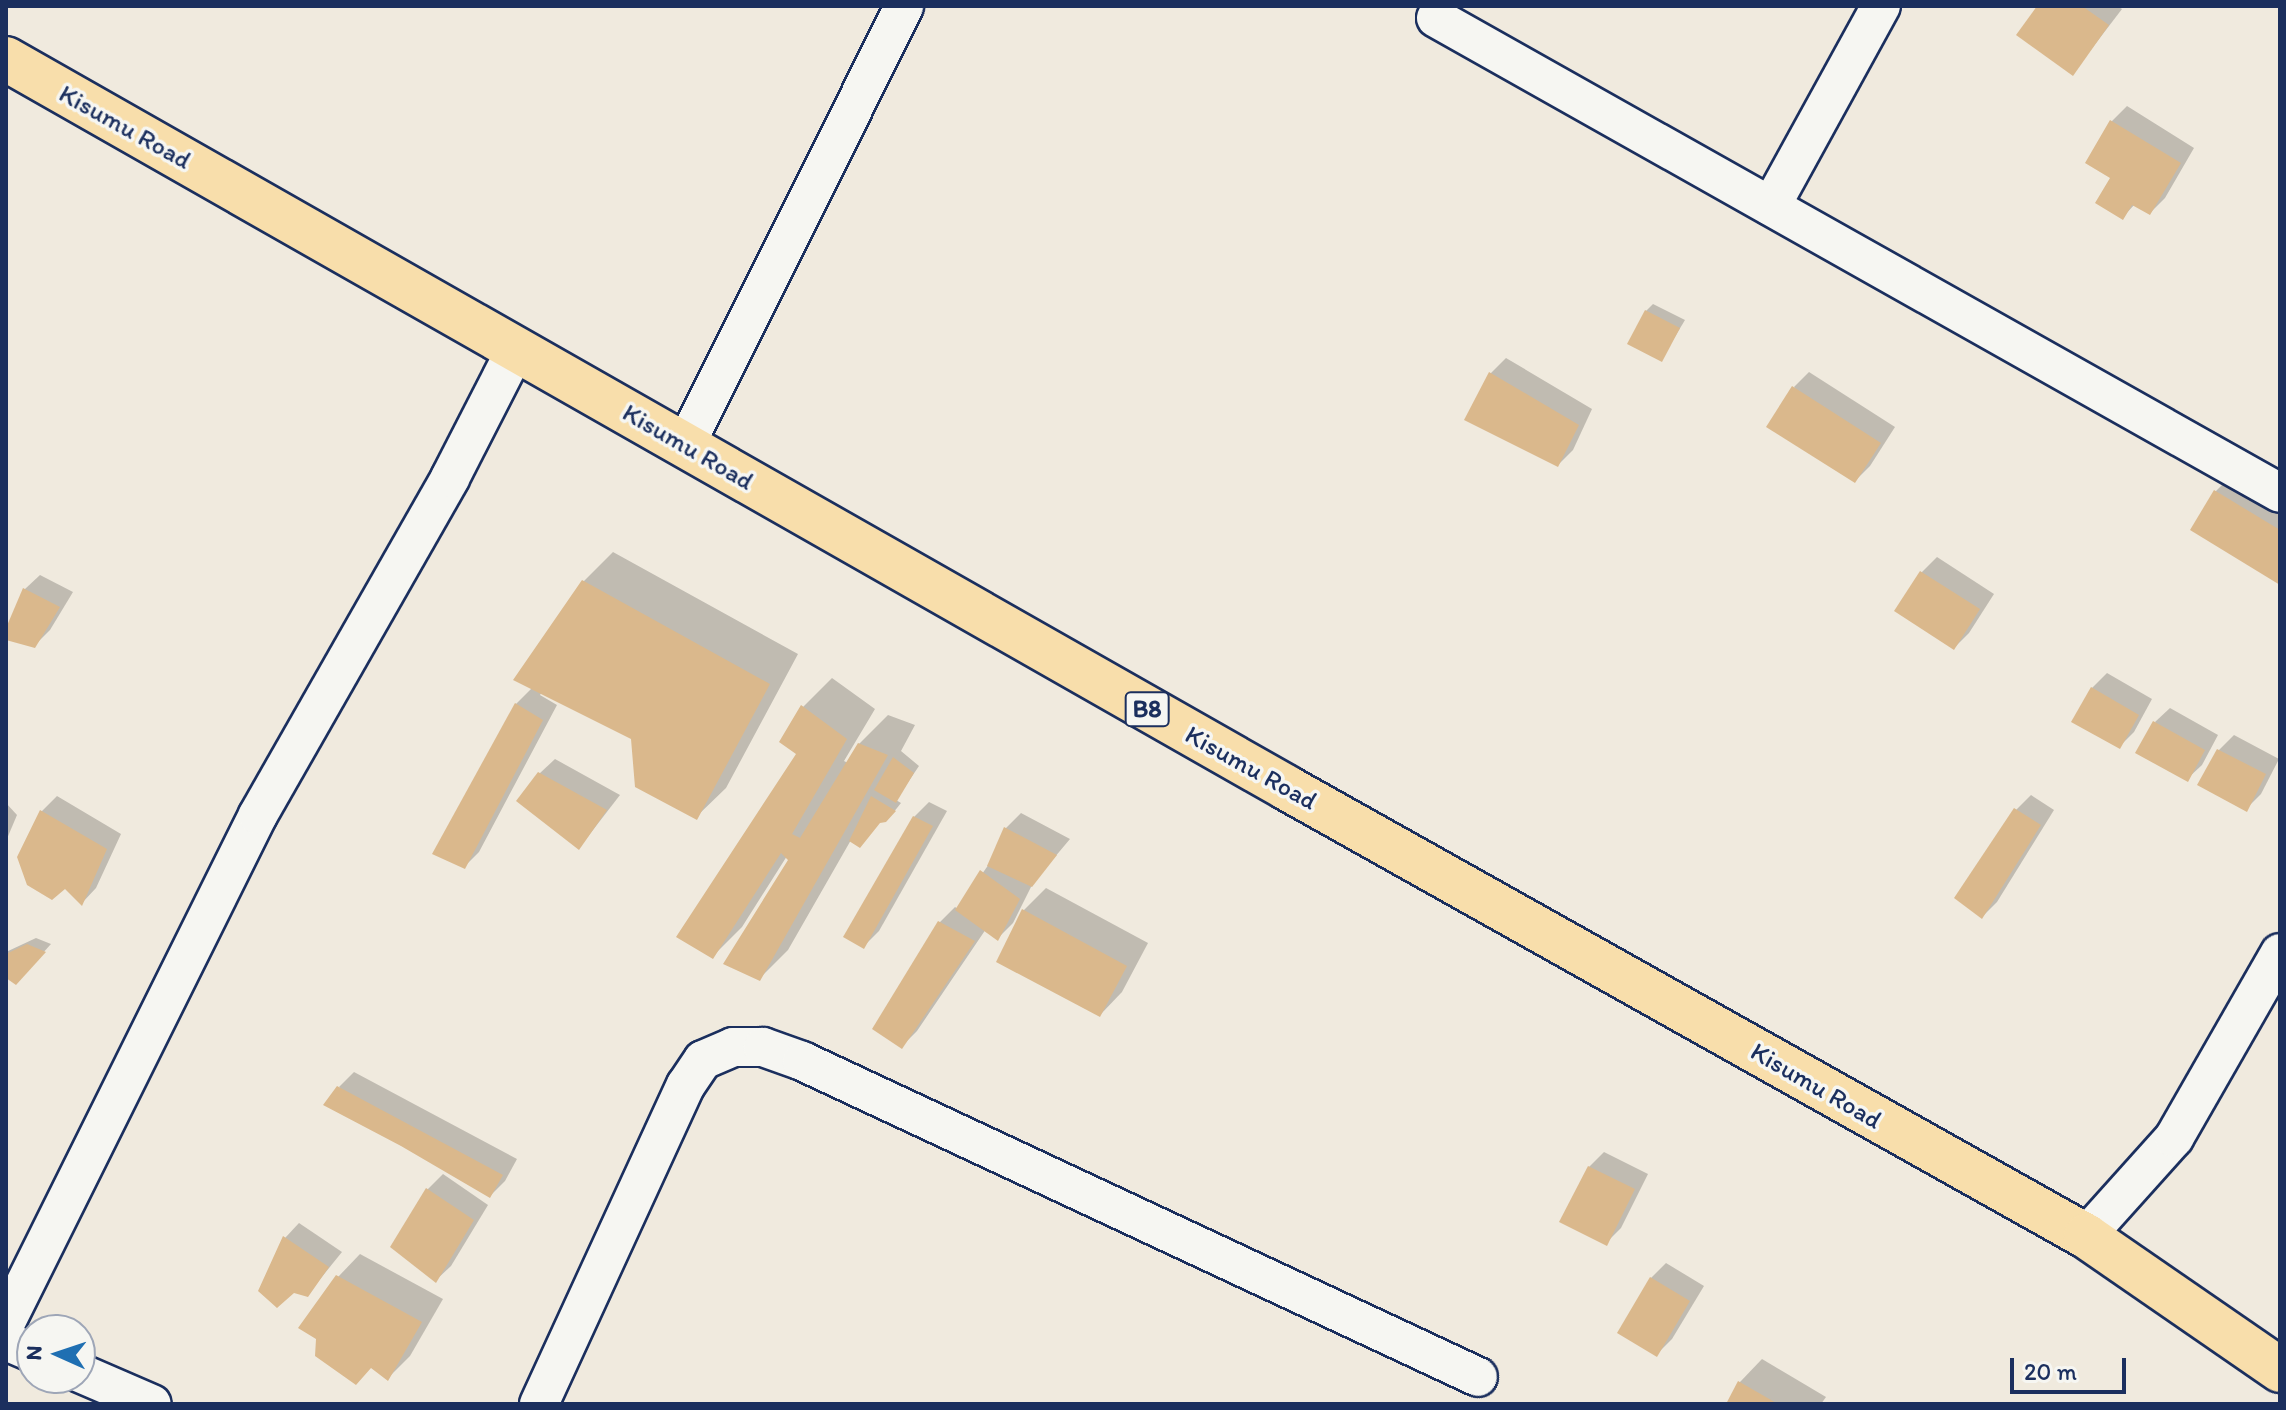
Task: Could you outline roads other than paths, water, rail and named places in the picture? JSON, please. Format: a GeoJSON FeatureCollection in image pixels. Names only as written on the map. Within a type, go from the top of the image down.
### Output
{"type":"FeatureCollection","features":[{"type":"Feature","properties":{"kind":"highway","name":"Kisumu Road"},"geometry":{"type":"LineString","coordinates":[[6,59],[517,347],[685,446],[2086,1236],[2280,1370]]}},
{"type":"Feature","properties":{"kind":"street"},"geometry":{"type":"LineString","coordinates":[[685,446],[904,6]]}},
{"type":"Feature","properties":{"kind":"street"},"geometry":{"type":"LineString","coordinates":[[1771,206],[1881,6]]}},
{"type":"Feature","properties":{"kind":"street"},"geometry":{"type":"LineString","coordinates":[[1436,18],[2280,493]]}},
{"type":"Feature","properties":{"kind":"street"},"geometry":{"type":"LineString","coordinates":[[6,1322],[258,815],[450,478],[517,347]]}},
{"type":"Feature","properties":{"kind":"street"},"geometry":{"type":"LineString","coordinates":[[2086,1236],[2174,1138],[2280,953]]}},
{"type":"Feature","properties":{"kind":"street"},"geometry":{"type":"LineString","coordinates":[[539,1404],[686,1085],[703,1060],[733,1047],[763,1047],[802,1061],[1478,1377]]}},
{"type":"Feature","properties":{"kind":"street"},"geometry":{"type":"LineString","coordinates":[[96,1380],[152,1404]]}}]}
